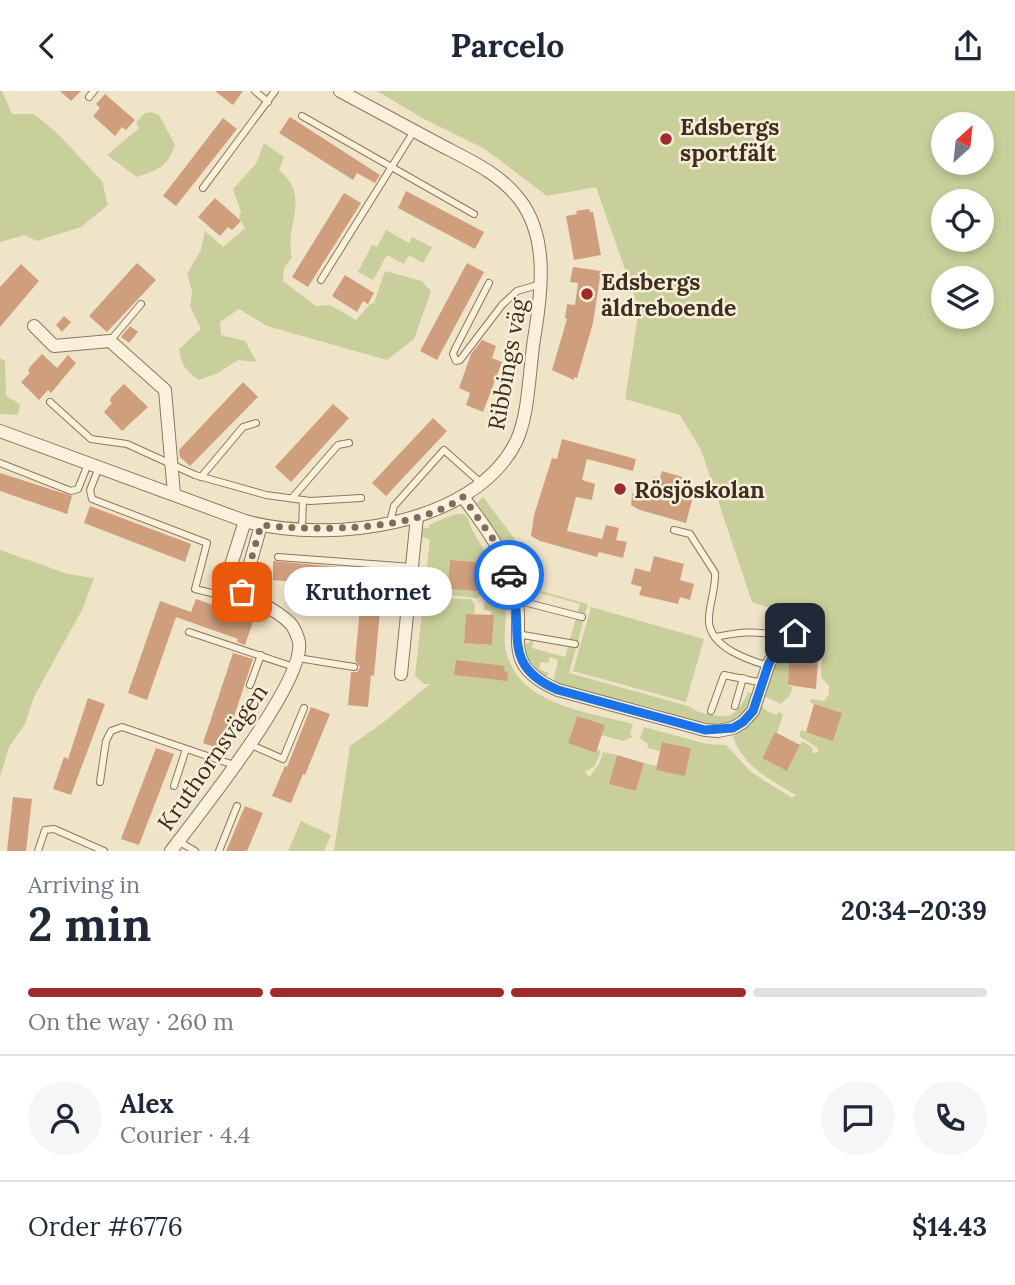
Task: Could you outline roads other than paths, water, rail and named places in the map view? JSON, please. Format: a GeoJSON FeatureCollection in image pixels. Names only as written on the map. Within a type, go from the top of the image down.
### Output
{"type":"FeatureCollection","features":[{"type":"Feature","properties":{"kind":"street","name":"Ribbings väg"},"geometry":{"type":"LineString","coordinates":[[0,431],[245,521],[302,529],[342,530],[417,517],[440,510],[463,497],[498,470],[517,441],[526,405],[541,284],[538,239],[521,201],[494,174],[340,91]]}},
{"type":"Feature","properties":{"kind":"street"},"geometry":{"type":"LineString","coordinates":[[34,326],[54,346],[110,341],[165,390],[174,494]]}},
{"type":"Feature","properties":{"kind":"street"},"geometry":{"type":"LineString","coordinates":[[463,497],[501,550],[516,600],[517,649],[529,673],[541,683],[705,730],[733,728],[753,711],[771,661],[774,635],[779,623],[789,623],[795,633],[792,640],[771,661]]}},
{"type":"Feature","properties":{"kind":"street"},"geometry":{"type":"LineString","coordinates":[[401,674],[417,517]]}},
{"type":"Feature","properties":{"kind":"street"},"geometry":{"type":"LineString","coordinates":[[245,521],[224,587],[238,591],[292,624],[299,643],[296,662]]}},
{"type":"Feature","properties":{"kind":"street"},"geometry":{"type":"LineString","coordinates":[[238,591],[261,525]]}},
{"type":"Feature","properties":{"kind":"street","name":"Kruthornsvägen"},"geometry":{"type":"LineString","coordinates":[[175,846],[286,688],[296,662]]}},
{"type":"Feature","properties":{"kind":"lane"},"geometry":{"type":"LineString","coordinates":[[255,91],[268,102]]}},
{"type":"Feature","properties":{"kind":"lane"},"geometry":{"type":"LineString","coordinates":[[203,188],[275,91]]}},
{"type":"Feature","properties":{"kind":"lane"},"geometry":{"type":"LineString","coordinates":[[302,116],[474,214]]}},
{"type":"Feature","properties":{"kind":"lane"},"geometry":{"type":"LineString","coordinates":[[321,280],[414,131]]}},
{"type":"Feature","properties":{"kind":"lane"},"geometry":{"type":"LineString","coordinates":[[489,283],[455,349],[453,357],[456,361],[460,361],[502,305],[517,291],[541,284]]}},
{"type":"Feature","properties":{"kind":"lane"},"geometry":{"type":"LineString","coordinates":[[110,341],[141,304]]}},
{"type":"Feature","properties":{"kind":"lane"},"geometry":{"type":"LineString","coordinates":[[50,402],[91,439],[127,444],[201,477],[266,495],[303,500],[361,498]]}},
{"type":"Feature","properties":{"kind":"lane"},"geometry":{"type":"LineString","coordinates":[[201,477],[243,427],[256,423]]}},
{"type":"Feature","properties":{"kind":"lane"},"geometry":{"type":"LineString","coordinates":[[292,498],[338,445],[349,443]]}},
{"type":"Feature","properties":{"kind":"lane"},"geometry":{"type":"LineString","coordinates":[[390,522],[394,506],[444,450],[482,484]]}},
{"type":"Feature","properties":{"kind":"lane"},"geometry":{"type":"LineString","coordinates":[[0,463],[71,491],[78,489],[94,465]]}},
{"type":"Feature","properties":{"kind":"lane"},"geometry":{"type":"LineString","coordinates":[[94,465],[89,490],[92,499],[208,543],[195,589],[224,596],[238,591]]}},
{"type":"Feature","properties":{"kind":"lane"},"geometry":{"type":"LineString","coordinates":[[302,529],[303,500]]}},
{"type":"Feature","properties":{"kind":"lane"},"geometry":{"type":"LineString","coordinates":[[674,530],[690,534],[715,573],[709,622],[715,637],[736,655],[771,661]]}},
{"type":"Feature","properties":{"kind":"lane"},"geometry":{"type":"LineString","coordinates":[[278,557],[412,567]]}},
{"type":"Feature","properties":{"kind":"lane"},"geometry":{"type":"LineString","coordinates":[[516,600],[582,617]]}},
{"type":"Feature","properties":{"kind":"lane"},"geometry":{"type":"LineString","coordinates":[[715,637],[758,631],[774,635]]}},
{"type":"Feature","properties":{"kind":"lane"},"geometry":{"type":"LineString","coordinates":[[190,632],[261,655],[296,662],[354,667]]}},
{"type":"Feature","properties":{"kind":"lane"},"geometry":{"type":"LineString","coordinates":[[517,634],[575,644]]}},
{"type":"Feature","properties":{"kind":"lane"},"geometry":{"type":"LineString","coordinates":[[250,685],[261,655]]}},
{"type":"Feature","properties":{"kind":"lane"},"geometry":{"type":"LineString","coordinates":[[711,711],[724,675],[763,683]]}},
{"type":"Feature","properties":{"kind":"lane"},"geometry":{"type":"LineString","coordinates":[[734,706],[743,678]]}},
{"type":"Feature","properties":{"kind":"lane"},"geometry":{"type":"LineString","coordinates":[[249,744],[283,759],[304,708]]}},
{"type":"Feature","properties":{"kind":"lane"},"geometry":{"type":"LineString","coordinates":[[100,782],[106,741],[115,728],[122,727],[234,765]]}},
{"type":"Feature","properties":{"kind":"lane"},"geometry":{"type":"LineString","coordinates":[[174,786],[186,748]]}},
{"type":"Feature","properties":{"kind":"lane"},"geometry":{"type":"LineString","coordinates":[[219,851],[237,806]]}},
{"type":"Feature","properties":{"kind":"lane"},"geometry":{"type":"LineString","coordinates":[[37,851],[45,830],[54,829],[104,851]]}},
{"type":"Feature","properties":{"kind":"lane"},"geometry":{"type":"LineString","coordinates":[[175,846],[195,851]]}},
{"type":"Feature","properties":{"kind":"place","name":"Edsbergs sportfält"},"geometry":{"type":"Point","coordinates":[666,139]}},
{"type":"Feature","properties":{"kind":"place","name":"Edsbergs äldreboende"},"geometry":{"type":"Point","coordinates":[587,294]}},
{"type":"Feature","properties":{"kind":"place","name":"Rösjöskolan"},"geometry":{"type":"Point","coordinates":[620,489]}},
{"type":"Feature","properties":{"kind":"place","name":"Kruthornet"},"geometry":{"type":"Point","coordinates":[242,592]}}]}
